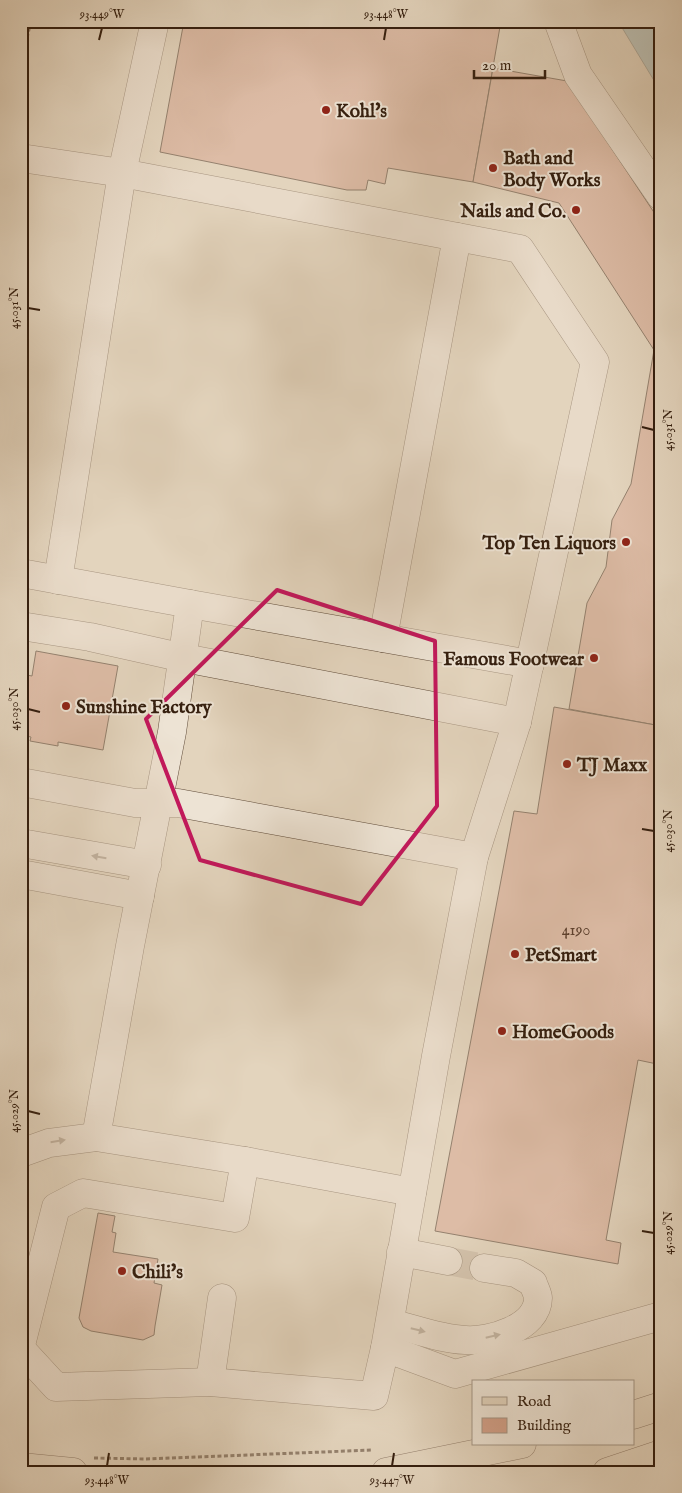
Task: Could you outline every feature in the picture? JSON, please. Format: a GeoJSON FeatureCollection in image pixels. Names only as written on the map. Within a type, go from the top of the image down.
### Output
{"type":"FeatureCollection","features":[{"type":"Feature","properties":{"kind":"main road"},"geometry":{"type":"LineString","coordinates":[[634,1415],[661,1406]]}},
{"type":"Feature","properties":{"kind":"main road"},"geometry":{"type":"LineString","coordinates":[[383,1461],[506,1446]]}},
{"type":"Feature","properties":{"kind":"main road"},"geometry":{"type":"LineString","coordinates":[[607,1472],[661,1454]]}},
{"type":"Feature","properties":{"kind":"main road"},"geometry":{"type":"LineString","coordinates":[[21,1467],[80,1465]]}},
{"type":"Feature","properties":{"kind":"lane"},"geometry":{"type":"LineString","coordinates":[[58,580],[122,173],[155,21]]}},
{"type":"Feature","properties":{"kind":"lane"},"geometry":{"type":"LineString","coordinates":[[558,21],[578,75],[661,196]]}},
{"type":"Feature","properties":{"kind":"lane"},"geometry":{"type":"LineString","coordinates":[[21,158],[122,173],[520,249],[595,362],[517,722],[474,857],[447,995],[401,1252],[388,1336],[374,1396],[210,1382],[56,1387],[21,1347],[56,1208],[84,1193],[235,1218],[245,1161]]}},
{"type":"Feature","properties":{"kind":"lane"},"geometry":{"type":"LineString","coordinates":[[383,638],[457,237]]}},
{"type":"Feature","properties":{"kind":"lane"},"geometry":{"type":"LineString","coordinates":[[21,573],[530,664]]}},
{"type":"Feature","properties":{"kind":"lane"},"geometry":{"type":"LineString","coordinates":[[96,1137],[184,658],[190,604]]}},
{"type":"Feature","properties":{"kind":"lane"},"geometry":{"type":"LineString","coordinates":[[21,626],[90,637],[184,658],[517,722]]}},
{"type":"Feature","properties":{"kind":"lane"},"geometry":{"type":"LineString","coordinates":[[21,782],[135,803],[198,806],[474,857]]}},
{"type":"Feature","properties":{"kind":"lane"},"geometry":{"type":"LineString","coordinates":[[21,843],[147,865]]}},
{"type":"Feature","properties":{"kind":"lane"},"geometry":{"type":"LineString","coordinates":[[21,874],[140,896]]}},
{"type":"Feature","properties":{"kind":"lane"},"geometry":{"type":"LineString","coordinates":[[21,1153],[49,1143],[96,1137],[245,1161],[412,1192]]}},
{"type":"Feature","properties":{"kind":"lane"},"geometry":{"type":"LineString","coordinates":[[401,1252],[448,1261]]}},
{"type":"Feature","properties":{"kind":"lane"},"geometry":{"type":"LineString","coordinates":[[388,1336],[466,1341],[511,1332],[527,1321],[534,1310],[538,1298],[533,1283],[516,1274],[484,1268]]}},
{"type":"Feature","properties":{"kind":"lane"},"geometry":{"type":"LineString","coordinates":[[210,1382],[222,1298]]}},
{"type":"Feature","properties":{"kind":"lane"},"geometry":{"type":"LineString","coordinates":[[388,1336],[455,1374],[661,1316]]}},
{"type":"Feature","properties":{"kind":"path"},"geometry":{"type":"LineString","coordinates":[[21,63],[31,21]]}},
{"type":"Feature","properties":{"kind":"path"},"geometry":{"type":"LineString","coordinates":[[80,1465],[146,1459],[383,1461]]}},
{"type":"Feature","properties":{"kind":"highlighted area"},"geometry":{"type":"Polygon","coordinates":[[[277,590],[435,641],[437,806],[361,904],[200,860],[146,719],[277,590]]]}},
{"type":"Feature","properties":{"kind":"water"},"geometry":{"type":"Polygon","coordinates":[[[618,21],[661,21],[661,92],[618,21]]]}},
{"type":"Feature","properties":{"kind":"building","name":"Kohl's"},"geometry":{"type":"Polygon","coordinates":[[[184,21],[501,21],[473,182],[388,168],[385,184],[368,180],[366,190],[347,190],[160,152],[184,21]]]}},
{"type":"Feature","properties":{"kind":"building"},"geometry":{"type":"Polygon","coordinates":[[[493,68],[567,81],[661,223],[661,726],[569,709],[587,603],[606,567],[612,520],[631,484],[654,350],[559,203],[473,182],[493,68]]]}},
{"type":"Feature","properties":{"kind":"building","name":"Sunshine Factory"},"geometry":{"type":"Polygon","coordinates":[[[36,651],[118,666],[103,750],[58,742],[58,746],[30,741],[31,737],[21,735],[21,674],[32,676],[36,651]]]}},
{"type":"Feature","properties":{"kind":"building"},"geometry":{"type":"Polygon","coordinates":[[[554,707],[661,726],[661,1044],[657,1064],[638,1060],[606,1240],[621,1243],[618,1264],[435,1231],[514,811],[537,814],[554,707]]]}},
{"type":"Feature","properties":{"kind":"building","name":"Chili's"},"geometry":{"type":"Polygon","coordinates":[[[98,1213],[115,1216],[112,1232],[116,1233],[113,1252],[158,1259],[154,1283],[162,1285],[154,1335],[143,1340],[91,1331],[83,1327],[79,1318],[98,1213]]]}},
{"type":"Feature","properties":{"kind":"tunnel"},"geometry":{"type":"LineString","coordinates":[[448,1261],[484,1268]]}},
{"type":"Feature","properties":{"kind":"place","name":"Kohl's"},"geometry":{"type":"Point","coordinates":[326,110]}},
{"type":"Feature","properties":{"kind":"place","name":"Bath and Body Works"},"geometry":{"type":"Point","coordinates":[493,168]}},
{"type":"Feature","properties":{"kind":"place","name":"Nails and Co."},"geometry":{"type":"Point","coordinates":[576,210]}},
{"type":"Feature","properties":{"kind":"place","name":"Top Ten Liquors"},"geometry":{"type":"Point","coordinates":[626,542]}},
{"type":"Feature","properties":{"kind":"place","name":"Famous Footwear"},"geometry":{"type":"Point","coordinates":[594,658]}},
{"type":"Feature","properties":{"kind":"place","name":"Sunshine Factory"},"geometry":{"type":"Point","coordinates":[66,706]}},
{"type":"Feature","properties":{"kind":"place","name":"TJ Maxx"},"geometry":{"type":"Point","coordinates":[567,764]}},
{"type":"Feature","properties":{"kind":"place","name":"PetSmart"},"geometry":{"type":"Point","coordinates":[515,954]}},
{"type":"Feature","properties":{"kind":"place","name":"HomeGoods"},"geometry":{"type":"Point","coordinates":[502,1031]}},
{"type":"Feature","properties":{"kind":"place","name":"Chili's"},"geometry":{"type":"Point","coordinates":[122,1271]}}]}
